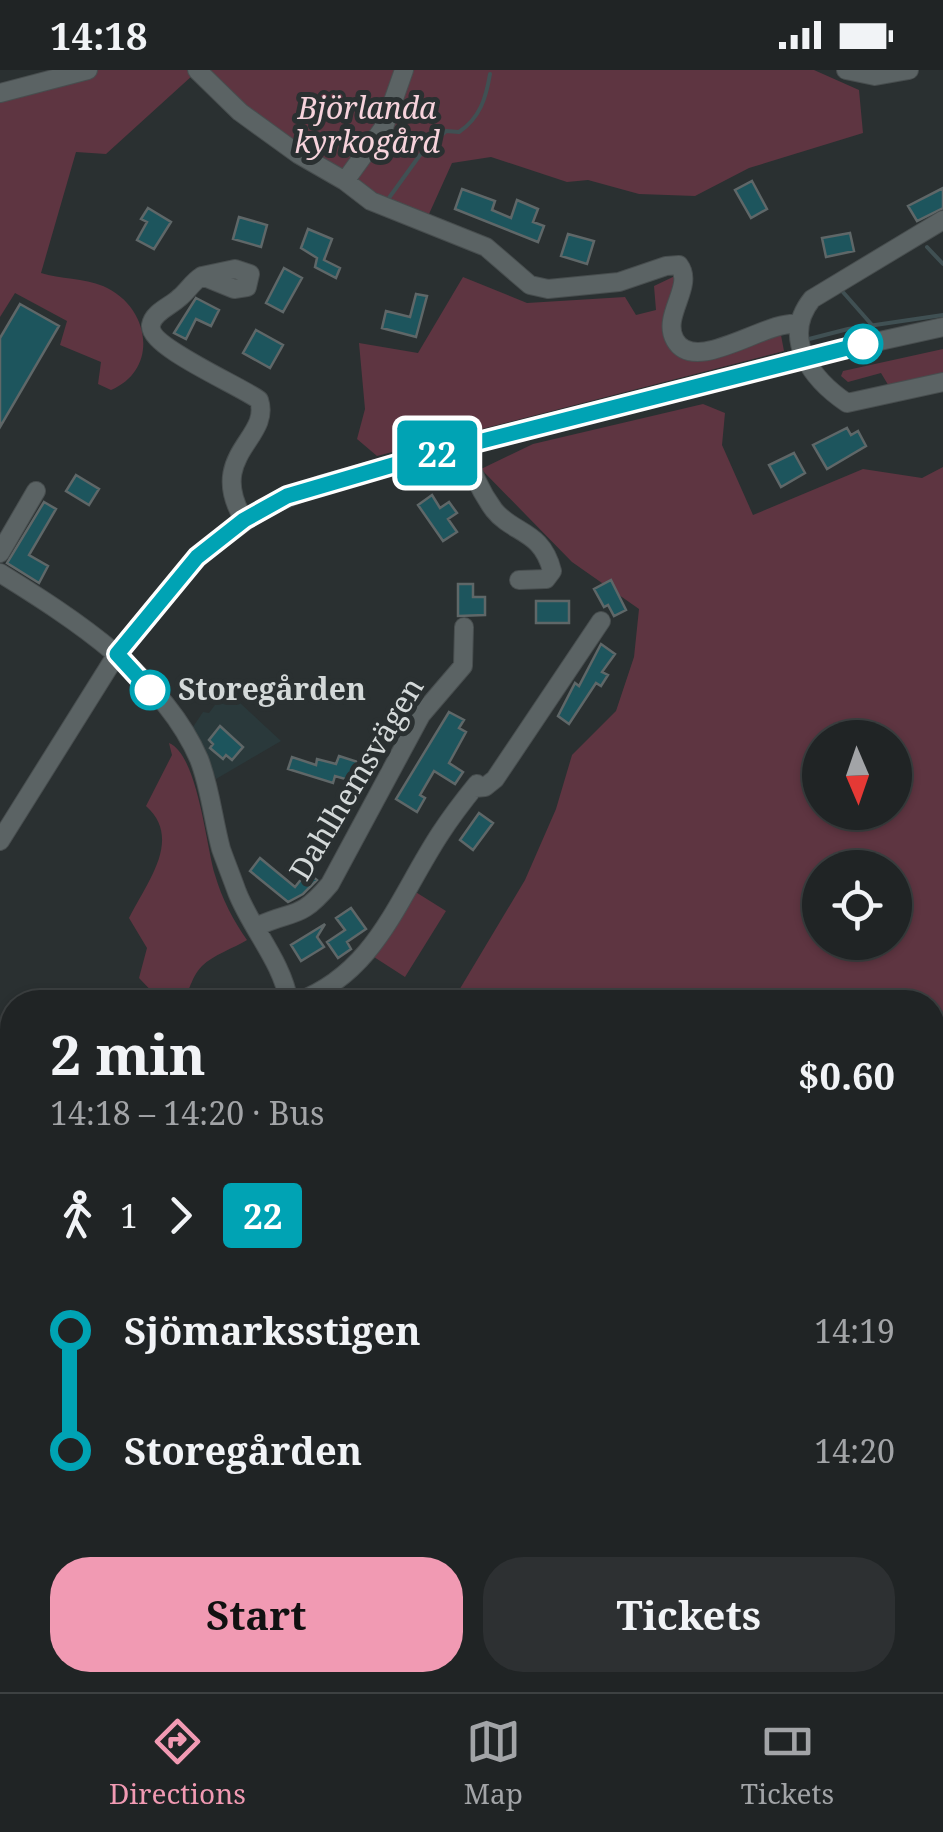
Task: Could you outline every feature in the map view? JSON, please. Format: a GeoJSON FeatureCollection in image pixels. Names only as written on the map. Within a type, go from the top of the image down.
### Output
{"type":"FeatureCollection","features":[{"type":"Feature","properties":{"kind":"street"},"geometry":{"type":"LineString","coordinates":[[0,92],[88,70]]}},
{"type":"Feature","properties":{"kind":"street"},"geometry":{"type":"LineString","coordinates":[[198,70],[240,112],[371,202],[486,247],[516,276],[536,286],[548,289],[619,282],[679,265],[684,276],[672,336],[683,349],[702,352],[774,325],[798,324]]}},
{"type":"Feature","properties":{"kind":"street"},"geometry":{"type":"LineString","coordinates":[[345,181],[384,127],[404,70]]}},
{"type":"Feature","properties":{"kind":"street"},"geometry":{"type":"LineString","coordinates":[[846,70],[875,76],[908,70]]}},
{"type":"Feature","properties":{"kind":"street"},"geometry":{"type":"LineString","coordinates":[[943,220],[812,300],[798,324],[803,358],[826,388],[848,402],[943,382]]}},
{"type":"Feature","properties":{"kind":"street"},"geometry":{"type":"LineString","coordinates":[[202,276],[156,315],[151,324],[153,334],[172,351],[259,400],[261,413],[232,470],[230,484],[244,520]]}},
{"type":"Feature","properties":{"kind":"street"},"geometry":{"type":"LineString","coordinates":[[0,841],[117,654],[197,557],[244,520],[287,496],[803,358],[943,327]]}},
{"type":"Feature","properties":{"kind":"street"},"geometry":{"type":"LineString","coordinates":[[464,446],[478,483],[496,513],[528,532],[550,562],[552,571],[546,578],[518,580]]}},
{"type":"Feature","properties":{"kind":"street"},"geometry":{"type":"LineString","coordinates":[[0,553],[36,491]]}},
{"type":"Feature","properties":{"kind":"street"},"geometry":{"type":"LineString","coordinates":[[0,573],[117,654],[176,720],[200,762],[222,850],[243,906],[277,966],[284,990]]}},
{"type":"Feature","properties":{"kind":"street"},"geometry":{"type":"LineString","coordinates":[[317,990],[351,970],[371,950],[440,835],[475,786],[485,787],[494,779],[601,620]]}},
{"type":"Feature","properties":{"kind":"street","name":"Dahlhemsvägen"},"geometry":{"type":"LineString","coordinates":[[256,927],[296,915],[313,904],[330,884],[421,714],[463,666],[464,627]]}},
{"type":"Feature","properties":{"kind":"shaded area"},"geometry":{"type":"Polygon","coordinates":[[[226,690],[281,741],[216,779],[193,727],[226,690]]]}},
{"type":"Feature","properties":{"kind":"green space"},"geometry":{"type":"Polygon","coordinates":[[[95,70],[188,70],[193,75],[106,154],[76,152],[41,273],[103,286],[131,308],[143,338],[142,353],[127,380],[111,390],[98,384],[101,362],[60,345],[67,321],[15,293],[0,317],[0,95],[95,70]]]}},
{"type":"Feature","properties":{"kind":"green space","name":"Björlanda kyrkogård"},"geometry":{"type":"Polygon","coordinates":[[[203,70],[814,70],[859,90],[863,133],[749,168],[695,196],[639,194],[588,180],[567,182],[491,157],[452,163],[429,214],[408,213],[303,153],[203,70]]]}},
{"type":"Feature","properties":{"kind":"green space"},"geometry":{"type":"Polygon","coordinates":[[[675,276],[667,326],[689,355],[780,330],[784,351],[377,456],[357,439],[365,409],[359,343],[418,353],[463,277],[527,303],[625,297],[636,315],[656,310],[654,286],[675,276]]]}},
{"type":"Feature","properties":{"kind":"green space"},"geometry":{"type":"Polygon","coordinates":[[[943,349],[943,376],[890,388],[881,373],[848,382],[841,376],[843,371],[943,349]]]}},
{"type":"Feature","properties":{"kind":"green space"},"geometry":{"type":"Polygon","coordinates":[[[703,404],[725,413],[722,445],[753,515],[863,469],[922,478],[943,467],[943,990],[459,990],[525,880],[556,809],[572,755],[616,711],[634,657],[639,609],[572,562],[481,469],[533,444],[703,404]]]}},
{"type":"Feature","properties":{"kind":"green space"},"geometry":{"type":"Polygon","coordinates":[[[169,743],[179,751],[194,782],[218,884],[247,940],[202,966],[188,990],[150,990],[139,978],[147,948],[129,918],[162,846],[157,819],[146,806],[172,755],[169,743]]]}},
{"type":"Feature","properties":{"kind":"green space"},"geometry":{"type":"Polygon","coordinates":[[[414,891],[446,911],[405,977],[374,957],[414,891]]]}},
{"type":"Feature","properties":{"kind":"building"},"geometry":{"type":"Polygon","coordinates":[[[752,181],[767,209],[751,218],[735,190],[752,181]]]}},
{"type":"Feature","properties":{"kind":"building"},"geometry":{"type":"Polygon","coordinates":[[[943,188],[943,208],[917,221],[908,206],[943,188]]]}},
{"type":"Feature","properties":{"kind":"building"},"geometry":{"type":"Polygon","coordinates":[[[462,189],[495,201],[492,210],[511,218],[517,200],[538,209],[533,222],[544,226],[538,242],[455,209],[462,189]]]}},
{"type":"Feature","properties":{"kind":"building"},"geometry":{"type":"Polygon","coordinates":[[[148,208],[171,222],[154,249],[137,240],[147,222],[141,219],[148,208]]]}},
{"type":"Feature","properties":{"kind":"building"},"geometry":{"type":"Polygon","coordinates":[[[239,217],[267,225],[261,247],[233,239],[239,217]]]}},
{"type":"Feature","properties":{"kind":"building"},"geometry":{"type":"Polygon","coordinates":[[[308,229],[332,239],[324,260],[340,268],[336,278],[315,267],[317,258],[301,248],[308,229]]]}},
{"type":"Feature","properties":{"kind":"building"},"geometry":{"type":"Polygon","coordinates":[[[850,233],[854,251],[826,257],[822,238],[850,233]]]}},
{"type":"Feature","properties":{"kind":"building"},"geometry":{"type":"Polygon","coordinates":[[[568,234],[594,241],[587,264],[561,256],[568,234]]]}},
{"type":"Feature","properties":{"kind":"building"},"geometry":{"type":"Polygon","coordinates":[[[284,268],[302,278],[283,312],[266,303],[284,268]]]}},
{"type":"Feature","properties":{"kind":"building"},"geometry":{"type":"Polygon","coordinates":[[[416,294],[427,296],[416,337],[382,328],[386,311],[410,317],[416,294]]]}},
{"type":"Feature","properties":{"kind":"building"},"geometry":{"type":"Polygon","coordinates":[[[196,298],[219,310],[211,326],[196,319],[186,339],[174,333],[196,298]]]}},
{"type":"Feature","properties":{"kind":"building"},"geometry":{"type":"Polygon","coordinates":[[[20,304],[59,326],[0,427],[0,338],[20,304]]]}},
{"type":"Feature","properties":{"kind":"building"},"geometry":{"type":"Polygon","coordinates":[[[256,330],[283,345],[270,368],[243,353],[256,330]]]}},
{"type":"Feature","properties":{"kind":"building"},"geometry":{"type":"Polygon","coordinates":[[[847,428],[851,435],[858,431],[866,446],[827,469],[813,445],[847,428]]]}},
{"type":"Feature","properties":{"kind":"building"},"geometry":{"type":"Polygon","coordinates":[[[794,453],[805,473],[781,487],[769,465],[794,453]]]}},
{"type":"Feature","properties":{"kind":"building"},"geometry":{"type":"Polygon","coordinates":[[[76,475],[99,489],[89,505],[66,491],[76,475]]]}},
{"type":"Feature","properties":{"kind":"building"},"geometry":{"type":"Polygon","coordinates":[[[432,495],[440,508],[449,502],[457,513],[448,519],[457,532],[443,541],[418,505],[432,495]]]}},
{"type":"Feature","properties":{"kind":"building"},"geometry":{"type":"Polygon","coordinates":[[[44,502],[56,509],[29,555],[48,566],[39,583],[7,563],[44,502]]]}},
{"type":"Feature","properties":{"kind":"building"},"geometry":{"type":"Polygon","coordinates":[[[611,580],[626,610],[614,616],[594,589],[611,580]]]}},
{"type":"Feature","properties":{"kind":"building"},"geometry":{"type":"Polygon","coordinates":[[[458,584],[473,584],[473,597],[485,597],[485,615],[458,616],[458,584]]]}},
{"type":"Feature","properties":{"kind":"building"},"geometry":{"type":"Polygon","coordinates":[[[536,601],[569,601],[569,623],[536,623],[536,601]]]}},
{"type":"Feature","properties":{"kind":"building"},"geometry":{"type":"Polygon","coordinates":[[[601,644],[615,654],[602,672],[608,675],[601,686],[596,683],[569,724],[558,716],[601,644]]]}},
{"type":"Feature","properties":{"kind":"building"},"geometry":{"type":"Polygon","coordinates":[[[449,712],[464,720],[459,728],[466,732],[449,763],[463,772],[455,784],[434,771],[420,795],[425,798],[417,812],[396,799],[449,712]]]}},
{"type":"Feature","properties":{"kind":"building"},"geometry":{"type":"Polygon","coordinates":[[[220,726],[243,747],[232,760],[226,755],[223,759],[210,748],[213,744],[209,740],[220,726]]]}},
{"type":"Feature","properties":{"kind":"building"},"geometry":{"type":"Polygon","coordinates":[[[339,756],[364,764],[359,783],[335,776],[333,783],[288,769],[292,757],[316,765],[317,759],[336,764],[339,756]]]}},
{"type":"Feature","properties":{"kind":"building"},"geometry":{"type":"Polygon","coordinates":[[[479,813],[493,823],[473,850],[460,840],[479,813]]]}},
{"type":"Feature","properties":{"kind":"building"},"geometry":{"type":"Polygon","coordinates":[[[260,858],[295,887],[307,872],[317,880],[288,902],[250,871],[260,858]]]}},
{"type":"Feature","properties":{"kind":"building"},"geometry":{"type":"Polygon","coordinates":[[[351,908],[366,929],[347,942],[351,949],[338,958],[327,942],[345,930],[336,918],[351,908]]]}},
{"type":"Feature","properties":{"kind":"building"},"geometry":{"type":"Polygon","coordinates":[[[325,924],[317,937],[324,947],[301,961],[291,945],[325,924]]]}},
{"type":"Feature","properties":{"kind":"waterway"},"geometry":{"type":"LineString","coordinates":[[386,202],[420,155],[446,131],[459,132],[477,114],[490,74]]}},
{"type":"Feature","properties":{"kind":"waterway"},"geometry":{"type":"LineString","coordinates":[[927,247],[943,264]]}},
{"type":"Feature","properties":{"kind":"waterway"},"geometry":{"type":"LineString","coordinates":[[842,291],[872,325]]}},
{"type":"Feature","properties":{"kind":"waterway"},"geometry":{"type":"LineString","coordinates":[[809,339],[943,315]]}},
{"type":"Feature","properties":{"kind":"bus line","name":"22"},"geometry":{"type":"LineString","coordinates":[[150,690],[117,654],[197,557],[244,520],[287,496],[427,455],[863,344]]}},
{"type":"Feature","properties":{"kind":"place","name":"Storegården"},"geometry":{"type":"Point","coordinates":[150,690]}}]}
